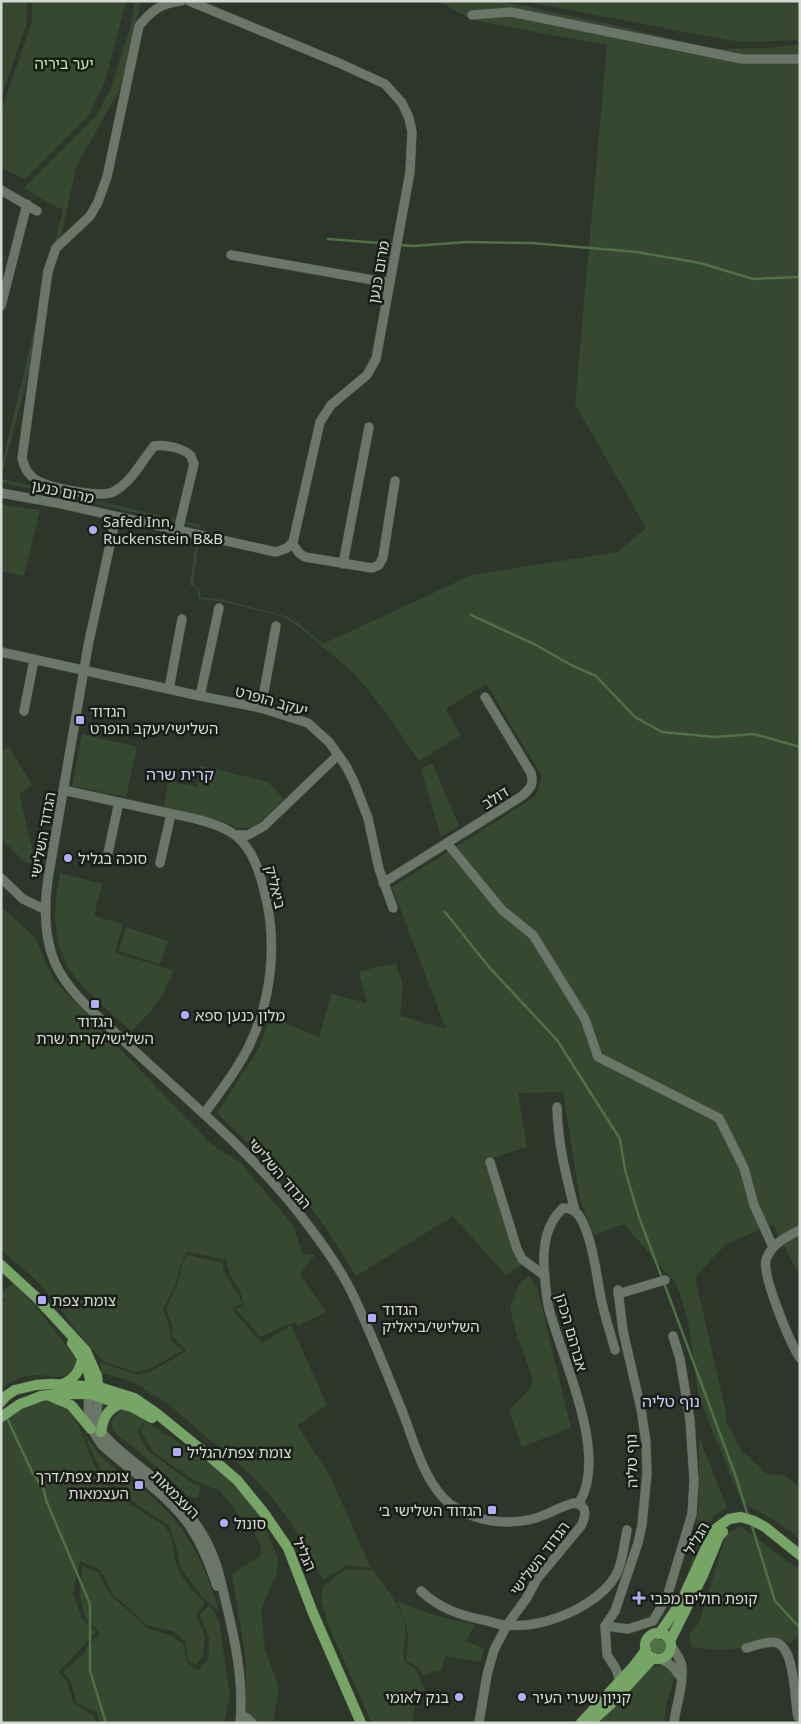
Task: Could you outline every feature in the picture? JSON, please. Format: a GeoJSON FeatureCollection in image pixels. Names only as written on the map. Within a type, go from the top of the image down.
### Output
{"type":"FeatureCollection","features":[{"type":"Feature","properties":{"kind":"main road"},"geometry":{"type":"LineString","coordinates":[[1,1265],[37,1298],[86,1352],[93,1363],[94,1391]]}},
{"type":"Feature","properties":{"kind":"main road"},"geometry":{"type":"LineString","coordinates":[[67,1330],[70,1341],[86,1366],[94,1391]]}},
{"type":"Feature","properties":{"kind":"main road"},"geometry":{"type":"LineString","coordinates":[[63,1384],[70,1381],[79,1372],[82,1360]]}},
{"type":"Feature","properties":{"kind":"main road"},"geometry":{"type":"LineString","coordinates":[[3,1399],[24,1387],[44,1384],[63,1384],[94,1391]]}},
{"type":"Feature","properties":{"kind":"main road"},"geometry":{"type":"LineString","coordinates":[[1,1417],[20,1404],[46,1395],[94,1391]]}},
{"type":"Feature","properties":{"kind":"main road","name":"הגליל"},"geometry":{"type":"LineString","coordinates":[[94,1391],[120,1404],[132,1407],[175,1430]]}},
{"type":"Feature","properties":{"kind":"main road","name":"הגליל"},"geometry":{"type":"LineString","coordinates":[[94,1391],[134,1398],[156,1413],[237,1480],[264,1513],[288,1548],[358,1722]]}},
{"type":"Feature","properties":{"kind":"main road"},"geometry":{"type":"LineString","coordinates":[[46,1395],[71,1405],[91,1429]]}},
{"type":"Feature","properties":{"kind":"main road"},"geometry":{"type":"LineString","coordinates":[[101,1432],[104,1417],[111,1408],[120,1404]]}},
{"type":"Feature","properties":{"kind":"main road"},"geometry":{"type":"LineString","coordinates":[[741,1517],[765,1527],[800,1555]]}},
{"type":"Feature","properties":{"kind":"main road","name":"הגליל"},"geometry":{"type":"LineString","coordinates":[[659,1634],[681,1602],[714,1530],[728,1519],[741,1517]]}},
{"type":"Feature","properties":{"kind":"main road","name":"הגליל"},"geometry":{"type":"LineString","coordinates":[[670,1643],[719,1536],[727,1527],[741,1517]]}},
{"type":"Feature","properties":{"kind":"main road"},"geometry":{"type":"LineString","coordinates":[[581,1723],[633,1668],[654,1656],[668,1655],[670,1643],[665,1636],[659,1634],[648,1639],[646,1646],[654,1656]]}},
{"type":"Feature","properties":{"kind":"main road"},"geometry":{"type":"LineString","coordinates":[[590,1723],[612,1703],[654,1656]]}},
{"type":"Feature","properties":{"kind":"street","name":"מרום כנען"},"geometry":{"type":"LineString","coordinates":[[178,531],[194,464],[190,456],[185,452],[162,445],[154,446],[131,478],[122,486],[111,493],[96,494],[50,486],[36,480],[24,467],[22,458],[48,271],[56,248],[90,216],[98,202],[107,177],[139,26],[157,8],[168,2],[181,1]]}},
{"type":"Feature","properties":{"kind":"street","name":"מרום כנען"},"geometry":{"type":"LineString","coordinates":[[1,493],[57,503],[276,552],[292,544],[320,422],[331,406],[367,374],[376,359],[410,172],[412,132],[409,118],[402,102],[386,84],[189,1]]}},
{"type":"Feature","properties":{"kind":"street"},"geometry":{"type":"LineString","coordinates":[[472,15],[511,12],[742,59],[800,59]]}},
{"type":"Feature","properties":{"kind":"street"},"geometry":{"type":"LineString","coordinates":[[1,190],[37,210]]}},
{"type":"Feature","properties":{"kind":"street"},"geometry":{"type":"LineString","coordinates":[[1,306],[27,204]]}},
{"type":"Feature","properties":{"kind":"street"},"geometry":{"type":"LineString","coordinates":[[231,255],[390,283]]}},
{"type":"Feature","properties":{"kind":"street"},"geometry":{"type":"LineString","coordinates":[[343,564],[369,426]]}},
{"type":"Feature","properties":{"kind":"street"},"geometry":{"type":"LineString","coordinates":[[292,544],[305,557],[372,568],[380,565],[383,557],[395,481]]}},
{"type":"Feature","properties":{"kind":"street","name":"הגדוד השלישי"},"geometry":{"type":"LineString","coordinates":[[116,517],[100,583],[48,879],[46,910],[50,947],[54,962],[67,982],[93,1011],[152,1068],[249,1156],[279,1189],[316,1237],[345,1279],[372,1338],[425,1470],[441,1496],[450,1504],[472,1516],[495,1521],[512,1522],[538,1517],[569,1504],[579,1504],[583,1507],[585,1518],[581,1526],[540,1574],[506,1625],[494,1650],[489,1667],[479,1723]]}},
{"type":"Feature","properties":{"kind":"street"},"geometry":{"type":"LineString","coordinates":[[200,696],[219,608]]}},
{"type":"Feature","properties":{"kind":"street"},"geometry":{"type":"LineString","coordinates":[[169,689],[182,619]]}},
{"type":"Feature","properties":{"kind":"street"},"geometry":{"type":"LineString","coordinates":[[261,708],[276,626]]}},
{"type":"Feature","properties":{"kind":"street"},"geometry":{"type":"LineString","coordinates":[[1,652],[84,671]]}},
{"type":"Feature","properties":{"kind":"street"},"geometry":{"type":"LineString","coordinates":[[24,711],[34,660]]}},
{"type":"Feature","properties":{"kind":"street","name":"יעקב הופרט"},"geometry":{"type":"LineString","coordinates":[[84,671],[261,708],[308,723],[323,736],[338,755],[354,782],[368,818],[383,883],[393,908]]}},
{"type":"Feature","properties":{"kind":"street","name":"דולב"},"geometry":{"type":"LineString","coordinates":[[383,883],[531,789],[533,781],[531,772],[485,696]]}},
{"type":"Feature","properties":{"kind":"street"},"geometry":{"type":"LineString","coordinates":[[235,835],[248,834],[264,826],[338,755]]}},
{"type":"Feature","properties":{"kind":"street","name":"ביאליק"},"geometry":{"type":"LineString","coordinates":[[63,790],[171,814],[223,828],[235,835],[252,855],[260,872],[267,899],[272,946],[271,968],[264,1006],[248,1048],[234,1072],[204,1114]]}},
{"type":"Feature","properties":{"kind":"street"},"geometry":{"type":"LineString","coordinates":[[108,853],[119,802]]}},
{"type":"Feature","properties":{"kind":"street"},"geometry":{"type":"LineString","coordinates":[[160,863],[171,814]]}},
{"type":"Feature","properties":{"kind":"street"},"geometry":{"type":"LineString","coordinates":[[447,843],[502,910],[533,935],[585,1019],[598,1057],[719,1118],[744,1168],[754,1205],[773,1247]]}},
{"type":"Feature","properties":{"kind":"street"},"geometry":{"type":"LineString","coordinates":[[1,878],[23,900],[46,910]]}},
{"type":"Feature","properties":{"kind":"street"},"geometry":{"type":"LineString","coordinates":[[557,1107],[558,1140],[562,1160],[575,1211],[581,1218],[587,1237],[615,1350]]}},
{"type":"Feature","properties":{"kind":"street"},"geometry":{"type":"LineString","coordinates":[[490,1162],[517,1249],[522,1259],[545,1276]]}},
{"type":"Feature","properties":{"kind":"street","name":"אברהם הכהן"},"geometry":{"type":"LineString","coordinates":[[575,1211],[563,1208],[556,1214],[544,1241],[545,1276],[550,1310],[584,1418],[588,1439],[589,1477],[585,1493],[579,1504]]}},
{"type":"Feature","properties":{"kind":"street"},"geometry":{"type":"LineString","coordinates":[[800,1230],[773,1247],[766,1260],[766,1270],[782,1322],[800,1358]]}},
{"type":"Feature","properties":{"kind":"street","name":"נוף טליה"},"geometry":{"type":"LineString","coordinates":[[605,1626],[615,1611],[638,1543],[642,1525],[647,1473],[646,1442],[641,1409],[623,1331],[618,1292],[665,1280]]}},
{"type":"Feature","properties":{"kind":"street"},"geometry":{"type":"LineString","coordinates":[[620,1680],[607,1654],[605,1626],[628,1629],[653,1621],[667,1597],[692,1514],[694,1481],[690,1420],[680,1359],[673,1336]]}},
{"type":"Feature","properties":{"kind":"street"},"geometry":{"type":"LineString","coordinates":[[91,1429],[88,1411],[94,1391]]}},
{"type":"Feature","properties":{"kind":"street"},"geometry":{"type":"LineString","coordinates":[[94,1391],[101,1432]]}},
{"type":"Feature","properties":{"kind":"street","name":"העצמאות"},"geometry":{"type":"LineString","coordinates":[[91,1429],[102,1445],[153,1488],[188,1523],[195,1533],[209,1563],[232,1626]]}},
{"type":"Feature","properties":{"kind":"street","name":"העצמאות"},"geometry":{"type":"LineString","coordinates":[[101,1432],[156,1480],[190,1515],[204,1536],[216,1560],[232,1626],[238,1664],[240,1719]]}},
{"type":"Feature","properties":{"kind":"street"},"geometry":{"type":"LineString","coordinates":[[421,1592],[447,1610],[469,1617],[506,1625],[538,1623],[579,1608],[606,1588],[616,1575],[627,1530]]}},
{"type":"Feature","properties":{"kind":"street"},"geometry":{"type":"LineString","coordinates":[[746,1648],[773,1642],[779,1644],[786,1651],[793,1673],[796,1719]]}},
{"type":"Feature","properties":{"kind":"street"},"geometry":{"type":"LineString","coordinates":[[670,1643],[682,1666],[674,1723]]}},
{"type":"Feature","properties":{"kind":"street"},"geometry":{"type":"LineString","coordinates":[[607,1654],[622,1666],[633,1668]]}},
{"type":"Feature","properties":{"kind":"street"},"geometry":{"type":"LineString","coordinates":[[654,1656],[668,1662],[681,1679]]}},
{"type":"Feature","properties":{"kind":"street"},"geometry":{"type":"LineString","coordinates":[[240,1719],[248,1718],[252,1723]]}},
{"type":"Feature","properties":{"kind":"green space"},"geometry":{"type":"Polygon","coordinates":[[[1,1],[27,1],[27,22],[1,98],[1,1]]]}},
{"type":"Feature","properties":{"kind":"green space","name":"יער ביריה"},"geometry":{"type":"Polygon","coordinates":[[[32,1],[126,1],[106,78],[89,115],[25,179],[1,168],[1,112],[32,22],[32,1]]]}},
{"type":"Feature","properties":{"kind":"green space"},"geometry":{"type":"Polygon","coordinates":[[[135,1],[141,1],[121,87],[76,167],[43,321],[1,478],[1,468],[63,209],[54,206],[24,188],[97,115],[111,88],[131,25],[135,1]]]}},
{"type":"Feature","properties":{"kind":"green space"},"geometry":{"type":"Polygon","coordinates":[[[439,1],[500,1],[610,24],[714,49],[770,48],[800,44],[800,1277],[773,1224],[725,1245],[695,1277],[726,1413],[726,1422],[742,1451],[767,1474],[784,1475],[800,1487],[800,1539],[774,1520],[742,1502],[699,1398],[688,1320],[677,1285],[624,1224],[594,1235],[580,1199],[563,1092],[518,1093],[527,1147],[489,1159],[522,1265],[506,1275],[453,1216],[356,1276],[324,1225],[303,1197],[217,1113],[259,1048],[270,1017],[319,1037],[331,994],[367,1003],[359,972],[396,964],[403,985],[400,1016],[446,1029],[392,887],[536,796],[542,776],[486,684],[445,709],[461,735],[419,761],[384,710],[354,673],[300,628],[284,617],[225,602],[199,599],[197,588],[190,585],[198,527],[1,482],[1,479],[201,525],[193,584],[199,588],[201,597],[224,600],[285,616],[298,623],[323,644],[472,575],[618,552],[646,528],[575,404],[607,45],[472,20],[439,1]]]}},
{"type":"Feature","properties":{"kind":"green space"},"geometry":{"type":"Polygon","coordinates":[[[524,1],[800,1],[800,40],[741,42],[524,1]]]}},
{"type":"Feature","properties":{"kind":"green space"},"geometry":{"type":"Polygon","coordinates":[[[1,505],[40,510],[24,576],[1,571],[1,505]]]}},
{"type":"Feature","properties":{"kind":"green space"},"geometry":{"type":"Polygon","coordinates":[[[82,734],[137,747],[126,797],[72,786],[82,734]]]}},
{"type":"Feature","properties":{"kind":"green space"},"geometry":{"type":"Polygon","coordinates":[[[9,747],[32,785],[19,794],[37,868],[21,859],[1,838],[1,752],[9,747]]]}},
{"type":"Feature","properties":{"kind":"green space"},"geometry":{"type":"Polygon","coordinates":[[[432,763],[459,826],[441,837],[421,769],[432,763]]]}},
{"type":"Feature","properties":{"kind":"green space"},"geometry":{"type":"Polygon","coordinates":[[[200,765],[268,782],[284,799],[261,821],[252,827],[242,829],[224,822],[164,806],[168,781],[197,787],[200,765]]]}},
{"type":"Feature","properties":{"kind":"green space"},"geometry":{"type":"Polygon","coordinates":[[[60,873],[102,884],[94,916],[123,924],[115,953],[173,970],[166,988],[156,1003],[131,1031],[81,984],[67,965],[58,940],[56,927],[55,913],[60,873]]]}},
{"type":"Feature","properties":{"kind":"green space"},"geometry":{"type":"Polygon","coordinates":[[[1,907],[34,936],[54,980],[211,1144],[241,1163],[294,1227],[302,1253],[315,1255],[300,1274],[326,1312],[298,1326],[295,1322],[261,1337],[235,1309],[243,1307],[243,1301],[230,1273],[227,1260],[187,1252],[182,1260],[175,1285],[163,1309],[169,1326],[171,1340],[183,1350],[150,1369],[135,1372],[103,1361],[77,1332],[57,1304],[36,1280],[1,1250],[1,907]]]}},
{"type":"Feature","properties":{"kind":"green space"},"geometry":{"type":"Polygon","coordinates":[[[126,927],[168,941],[160,964],[119,951],[126,927]]]}},
{"type":"Feature","properties":{"kind":"green space"},"geometry":{"type":"Polygon","coordinates":[[[189,1255],[223,1263],[225,1274],[242,1304],[231,1308],[262,1343],[291,1325],[327,1405],[297,1426],[329,1474],[371,1568],[347,1565],[323,1580],[293,1526],[273,1498],[249,1473],[167,1403],[133,1382],[102,1373],[100,1362],[137,1375],[152,1371],[187,1351],[172,1336],[173,1327],[166,1309],[177,1285],[183,1261],[189,1255]]]}},
{"type":"Feature","properties":{"kind":"green space"},"geometry":{"type":"Polygon","coordinates":[[[529,1276],[537,1287],[571,1428],[522,1447],[509,1410],[528,1391],[533,1380],[510,1309],[518,1286],[529,1276]]]}},
{"type":"Feature","properties":{"kind":"green space"},"geometry":{"type":"Polygon","coordinates":[[[13,1283],[36,1307],[75,1357],[77,1365],[67,1375],[26,1376],[1,1388],[1,1303],[5,1300],[1,1293],[13,1283]]]}},
{"type":"Feature","properties":{"kind":"green space"},"geometry":{"type":"Polygon","coordinates":[[[47,1398],[67,1409],[73,1417],[79,1426],[96,1467],[110,1485],[134,1506],[165,1527],[170,1535],[176,1563],[181,1575],[205,1603],[196,1615],[205,1637],[203,1656],[195,1665],[188,1660],[185,1641],[173,1631],[147,1625],[112,1593],[100,1570],[80,1561],[73,1593],[81,1618],[96,1632],[59,1672],[67,1681],[73,1703],[94,1716],[95,1723],[1,1723],[1,1423],[12,1411],[47,1398]]]}},
{"type":"Feature","properties":{"kind":"green space"},"geometry":{"type":"Polygon","coordinates":[[[123,1408],[147,1417],[138,1432],[147,1450],[190,1482],[200,1486],[199,1494],[196,1498],[189,1497],[114,1431],[111,1421],[123,1408]]]}},
{"type":"Feature","properties":{"kind":"green space"},"geometry":{"type":"Polygon","coordinates":[[[145,1421],[227,1476],[253,1504],[270,1538],[278,1560],[276,1576],[261,1609],[265,1650],[279,1688],[273,1723],[246,1723],[246,1661],[232,1574],[260,1556],[261,1545],[251,1527],[242,1519],[220,1491],[195,1481],[153,1452],[141,1431],[145,1421]]]}},
{"type":"Feature","properties":{"kind":"green space"},"geometry":{"type":"Polygon","coordinates":[[[83,1431],[104,1459],[152,1497],[176,1521],[202,1564],[219,1611],[202,1597],[180,1566],[169,1525],[113,1485],[99,1467],[83,1431]]]}},
{"type":"Feature","properties":{"kind":"green space"},"geometry":{"type":"Polygon","coordinates":[[[699,1437],[727,1508],[712,1518],[706,1526],[690,1573],[699,1501],[699,1437]]]}},
{"type":"Feature","properties":{"kind":"green space"},"geometry":{"type":"Polygon","coordinates":[[[740,1526],[800,1570],[800,1633],[790,1644],[787,1641],[722,1650],[691,1647],[689,1635],[699,1623],[726,1535],[740,1526]]]}},
{"type":"Feature","properties":{"kind":"green space"},"geometry":{"type":"Polygon","coordinates":[[[82,1566],[98,1572],[110,1595],[149,1629],[170,1635],[184,1645],[187,1663],[198,1671],[209,1658],[209,1637],[200,1615],[209,1605],[219,1620],[230,1696],[224,1723],[99,1723],[97,1711],[76,1703],[71,1682],[63,1672],[84,1654],[87,1646],[91,1644],[100,1632],[85,1618],[80,1595],[82,1566]]]}},
{"type":"Feature","properties":{"kind":"green space"},"geometry":{"type":"Polygon","coordinates":[[[346,1569],[373,1570],[392,1596],[403,1618],[406,1629],[405,1662],[415,1668],[425,1689],[416,1699],[412,1723],[372,1723],[328,1625],[321,1598],[324,1585],[346,1569]]]}},
{"type":"Feature","properties":{"kind":"green space"},"geometry":{"type":"Polygon","coordinates":[[[397,1601],[430,1614],[475,1625],[466,1641],[484,1649],[481,1662],[445,1656],[441,1671],[435,1671],[423,1676],[418,1667],[406,1660],[407,1630],[397,1601]]]}},
{"type":"Feature","properties":{"kind":"green space"},"geometry":{"type":"Polygon","coordinates":[[[663,1664],[675,1675],[667,1702],[664,1723],[595,1723],[651,1668],[663,1664]]]}},
{"type":"Feature","properties":{"kind":"shaded area"},"geometry":{"type":"Polygon","coordinates":[[[659,1636],[666,1639],[669,1646],[666,1653],[659,1656],[652,1653],[649,1646],[652,1639],[659,1636]]]}},
{"type":"Feature","properties":{"kind":"waterway"},"geometry":{"type":"LineString","coordinates":[[328,239],[393,244]]}},
{"type":"Feature","properties":{"kind":"waterway"},"geometry":{"type":"LineString","coordinates":[[399,245],[414,246],[466,242],[532,243],[637,252],[700,263],[753,279],[800,277]]}},
{"type":"Feature","properties":{"kind":"waterway"},"geometry":{"type":"LineString","coordinates":[[471,615],[536,645],[571,665],[596,676],[635,717],[662,732],[715,737],[754,734],[800,747]]}},
{"type":"Feature","properties":{"kind":"waterway"},"geometry":{"type":"LineString","coordinates":[[445,912],[489,967],[557,1040],[620,1139],[625,1170],[639,1217],[662,1278]]}},
{"type":"Feature","properties":{"kind":"waterway"},"geometry":{"type":"LineString","coordinates":[[664,1283],[736,1477],[748,1516]]}},
{"type":"Feature","properties":{"kind":"waterway"},"geometry":{"type":"LineString","coordinates":[[7,1418],[32,1472],[44,1490],[46,1500],[90,1604],[90,1671],[106,1723]]}},
{"type":"Feature","properties":{"kind":"waterway"},"geometry":{"type":"LineString","coordinates":[[751,1523],[775,1601],[800,1628]]}},
{"type":"Feature","properties":{"kind":"place","name":"Safed Inn, Ruckenstein B&B"},"geometry":{"type":"Point","coordinates":[93,530]}},
{"type":"Feature","properties":{"kind":"place","name":"הגדוד השלישי/יעקב הופרט"},"geometry":{"type":"Point","coordinates":[80,720]}},
{"type":"Feature","properties":{"kind":"place","name":"סוכה בגליל"},"geometry":{"type":"Point","coordinates":[68,858]}},
{"type":"Feature","properties":{"kind":"place","name":"הגדוד השלישי/קרית שרת"},"geometry":{"type":"Point","coordinates":[95,1004]}},
{"type":"Feature","properties":{"kind":"place","name":"מלון כנען ספא"},"geometry":{"type":"Point","coordinates":[185,1015]}},
{"type":"Feature","properties":{"kind":"place","name":"צומת צפת"},"geometry":{"type":"Point","coordinates":[42,1300]}},
{"type":"Feature","properties":{"kind":"place","name":"הגדוד השלישי/ביאליק"},"geometry":{"type":"Point","coordinates":[372,1318]}},
{"type":"Feature","properties":{"kind":"place","name":"צומת צפת/הגליל"},"geometry":{"type":"Point","coordinates":[177,1452]}},
{"type":"Feature","properties":{"kind":"place","name":"צומת צפת/דרך העצמאות"},"geometry":{"type":"Point","coordinates":[139,1485]}},
{"type":"Feature","properties":{"kind":"place","name":"הגדוד השלישי ב׳"},"geometry":{"type":"Point","coordinates":[492,1510]}},
{"type":"Feature","properties":{"kind":"place","name":"סונול"},"geometry":{"type":"Point","coordinates":[224,1523]}},
{"type":"Feature","properties":{"kind":"place","name":"קופת חולים מכבי"},"geometry":{"type":"Point","coordinates":[639,1598]}},
{"type":"Feature","properties":{"kind":"place","name":"בנק לאומי"},"geometry":{"type":"Point","coordinates":[459,1697]}},
{"type":"Feature","properties":{"kind":"place","name":"קניון שערי העיר"},"geometry":{"type":"Point","coordinates":[522,1697]}},
{"type":"Feature","properties":{"kind":"district","name":"קרית שרה"},"geometry":{"type":"Point","coordinates":[180,774]}},
{"type":"Feature","properties":{"kind":"district","name":"נוף טליה"},"geometry":{"type":"Point","coordinates":[671,1401]}}]}
